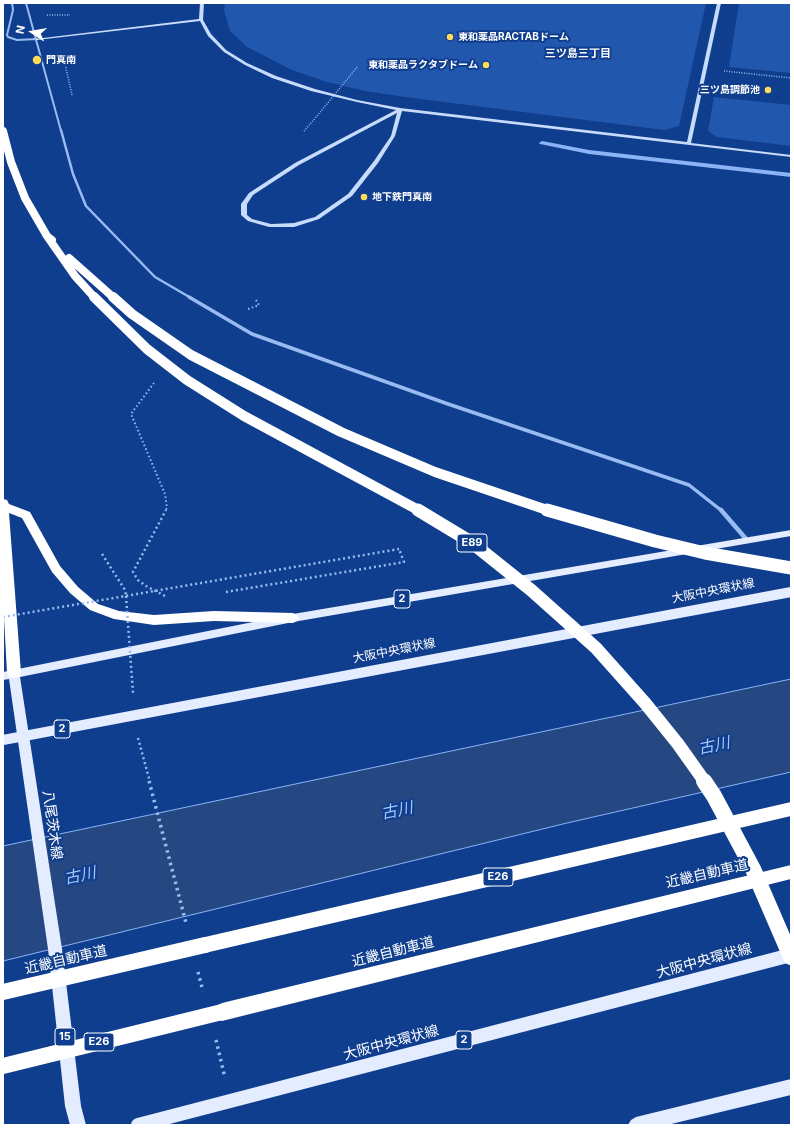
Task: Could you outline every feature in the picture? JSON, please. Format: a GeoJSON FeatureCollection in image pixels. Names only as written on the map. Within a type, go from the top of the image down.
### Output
{"type":"FeatureCollection","features":[{"type":"Feature","properties":{"kind":"highway","name":"E89"},"geometry":{"type":"LineString","coordinates":[[3,131],[11,162],[25,198],[47,236],[75,276],[110,314],[147,349],[187,380],[244,416],[408,503],[471,542],[531,590],[596,648],[645,703],[678,744],[714,796],[753,869],[791,956]]}},
{"type":"Feature","properties":{"kind":"highway","name":"E89"},"geometry":{"type":"LineString","coordinates":[[47,236],[87,275],[132,314],[191,355],[341,432],[435,472],[547,510],[655,542],[705,553],[791,568]]}},
{"type":"Feature","properties":{"kind":"highway"},"geometry":{"type":"LineString","coordinates":[[3,503],[9,674]]}},
{"type":"Feature","properties":{"kind":"highway"},"geometry":{"type":"LineString","coordinates":[[3,506],[26,515],[56,569],[74,590],[94,607],[118,616],[154,620],[214,616],[293,618]]}},
{"type":"Feature","properties":{"kind":"highway","name":"近畿自動車道"},"geometry":{"type":"LineString","coordinates":[[3,992],[791,809]]}},
{"type":"Feature","properties":{"kind":"highway","name":"近畿自動車道"},"geometry":{"type":"LineString","coordinates":[[3,1066],[791,872]]}},
{"type":"Feature","properties":{"kind":"main road","name":"2"},"geometry":{"type":"LineString","coordinates":[[9,674],[293,618],[791,532]]}},
{"type":"Feature","properties":{"kind":"main road","name":"大阪中央環状線"},"geometry":{"type":"LineString","coordinates":[[3,740],[791,592]]}},
{"type":"Feature","properties":{"kind":"main road","name":"八尾茨木線"},"geometry":{"type":"LineString","coordinates":[[9,674],[37,831],[55,949],[74,1106],[78,1125]]}},
{"type":"Feature","properties":{"kind":"main road","name":"大阪中央環状線"},"geometry":{"type":"LineString","coordinates":[[138,1125],[791,956]]}},
{"type":"Feature","properties":{"kind":"main road"},"geometry":{"type":"LineString","coordinates":[[636,1125],[791,1088]]}},
{"type":"Feature","properties":{"kind":"street"},"geometry":{"type":"LineString","coordinates":[[12,3],[13,10],[8,37],[17,40],[201,20]]}},
{"type":"Feature","properties":{"kind":"street"},"geometry":{"type":"LineString","coordinates":[[26,3],[73,174],[86,206],[155,277],[252,334],[448,404],[689,485],[721,510],[747,540]]}},
{"type":"Feature","properties":{"kind":"street"},"geometry":{"type":"LineString","coordinates":[[202,3],[201,20],[209,35],[225,51],[246,64],[274,77],[313,90],[357,101],[400,109],[791,156]]}},
{"type":"Feature","properties":{"kind":"street"},"geometry":{"type":"LineString","coordinates":[[689,143],[719,3]]}},
{"type":"Feature","properties":{"kind":"street"},"geometry":{"type":"LineString","coordinates":[[400,109],[393,136],[376,162],[350,195],[317,218],[294,225],[272,226],[250,220],[244,215],[244,204],[251,194],[297,164],[400,109]]}},
{"type":"Feature","properties":{"kind":"path"},"geometry":{"type":"LineString","coordinates":[[46,15],[69,15]]}},
{"type":"Feature","properties":{"kind":"path"},"geometry":{"type":"LineString","coordinates":[[304,131],[358,66]]}},
{"type":"Feature","properties":{"kind":"path"},"geometry":{"type":"LineString","coordinates":[[705,69],[791,78]]}},
{"type":"Feature","properties":{"kind":"path"},"geometry":{"type":"LineString","coordinates":[[243,311],[259,305],[256,300]]}},
{"type":"Feature","properties":{"kind":"path"},"geometry":{"type":"LineString","coordinates":[[158,377],[131,414],[164,494],[167,508],[133,572],[138,580],[146,586],[165,596],[172,596]]}},
{"type":"Feature","properties":{"kind":"path"},"geometry":{"type":"LineString","coordinates":[[3,617],[398,549],[404,562],[223,593]]}},
{"type":"Feature","properties":{"kind":"path"},"geometry":{"type":"LineString","coordinates":[[102,554],[125,590]]}},
{"type":"Feature","properties":{"kind":"path"},"geometry":{"type":"LineString","coordinates":[[126,596],[134,699]]}},
{"type":"Feature","properties":{"kind":"path"},"geometry":{"type":"LineString","coordinates":[[136,731],[186,924]]}},
{"type":"Feature","properties":{"kind":"path"},"geometry":{"type":"LineString","coordinates":[[198,970],[204,994]]}},
{"type":"Feature","properties":{"kind":"path"},"geometry":{"type":"LineString","coordinates":[[214,1032],[228,1086]]}},
{"type":"Feature","properties":{"kind":"shaded area","name":"東和薬品ラクタブドーム"},"geometry":{"type":"Polygon","coordinates":[[[225,3],[706,3],[679,126],[664,130],[405,97],[365,91],[327,82],[292,70],[247,47],[230,31],[224,10],[225,3]]]}},
{"type":"Feature","properties":{"kind":"shaded area"},"geometry":{"type":"Polygon","coordinates":[[[739,3],[791,4],[791,73],[729,67],[739,3]]]}},
{"type":"Feature","properties":{"kind":"shaded area"},"geometry":{"type":"Polygon","coordinates":[[[714,97],[791,105],[791,146],[717,137],[708,131],[714,97]]]}},
{"type":"Feature","properties":{"kind":"water","name":"古川"},"geometry":{"type":"Polygon","coordinates":[[[791,679],[791,772],[567,823],[3,961],[3,846],[791,679]]]}},
{"type":"Feature","properties":{"kind":"waterway"},"geometry":{"type":"LineString","coordinates":[[542,143],[589,152],[791,175]]}},
{"type":"Feature","properties":{"kind":"place","name":"東和薬品RACTABドーム"},"geometry":{"type":"Point","coordinates":[450,37]}},
{"type":"Feature","properties":{"kind":"place","name":"門真南"},"geometry":{"type":"Point","coordinates":[37,60]}},
{"type":"Feature","properties":{"kind":"place","name":"東和薬品ラクタブドーム"},"geometry":{"type":"Point","coordinates":[486,65]}},
{"type":"Feature","properties":{"kind":"place","name":"三ツ島調節池"},"geometry":{"type":"Point","coordinates":[768,90]}},
{"type":"Feature","properties":{"kind":"place","name":"地下鉄門真南"},"geometry":{"type":"Point","coordinates":[364,197]}},
{"type":"Feature","properties":{"kind":"district","name":"三ツ島三丁目"},"geometry":{"type":"Point","coordinates":[578,54]}}]}
